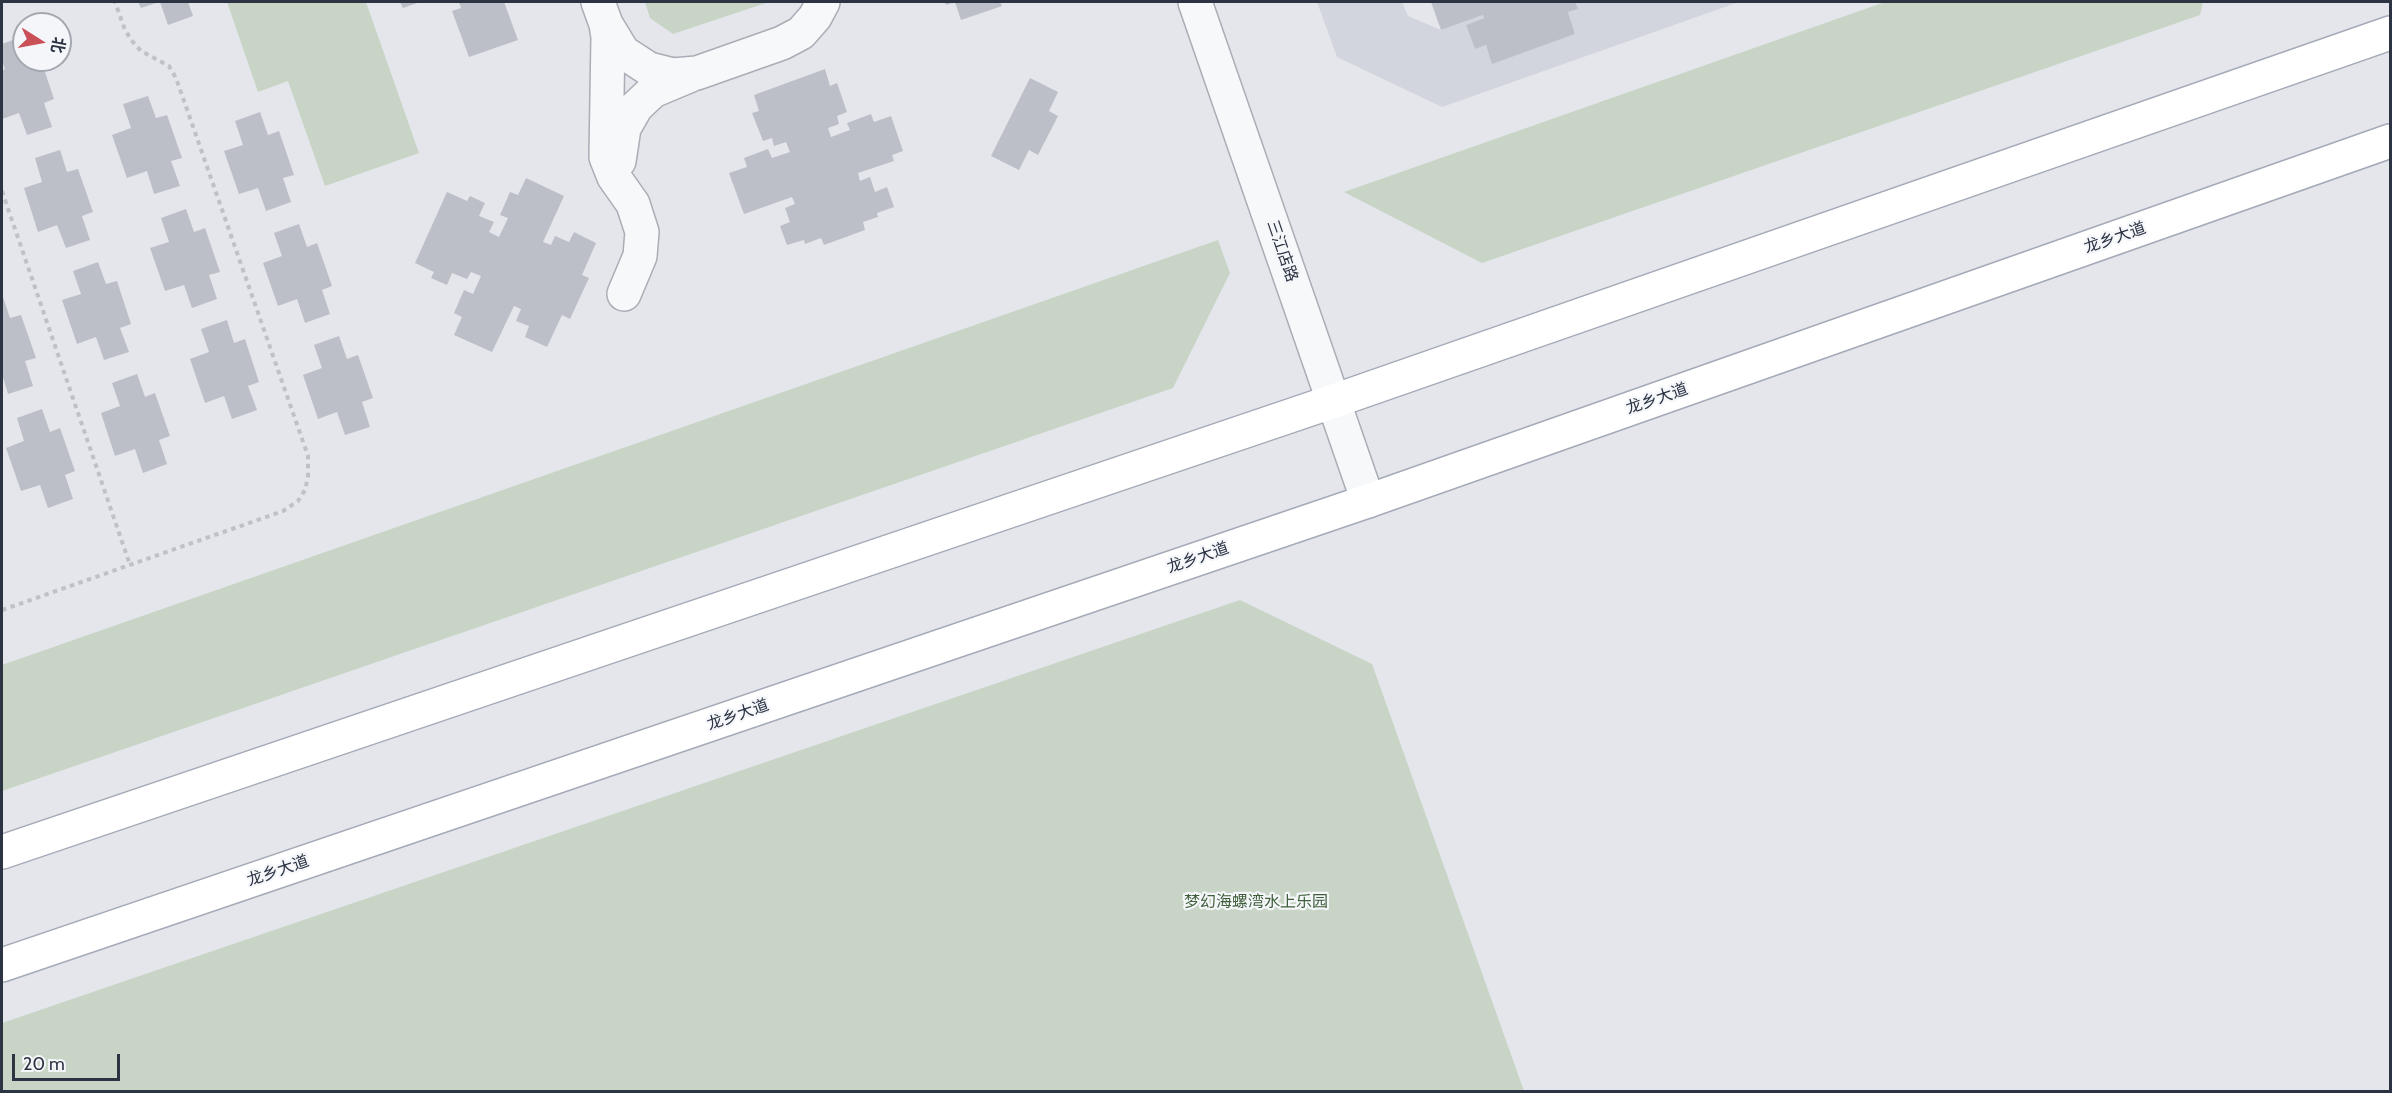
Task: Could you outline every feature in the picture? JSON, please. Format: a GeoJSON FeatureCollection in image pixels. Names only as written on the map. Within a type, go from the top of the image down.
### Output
{"type":"FeatureCollection","features":[{"type":"Feature","properties":{"kind":"main road"},"geometry":{"type":"LineString","coordinates":[[2,852],[1334,401],[2391,33]]}},
{"type":"Feature","properties":{"kind":"main road","name":"龙乡大道"},"geometry":{"type":"LineString","coordinates":[[2,965],[1368,501],[2391,141]]}},
{"type":"Feature","properties":{"kind":"street"},"geometry":{"type":"LineString","coordinates":[[624,294],[636,267],[642,245],[639,217],[621,177],[618,163],[621,140],[628,118],[653,91],[801,33],[815,17],[823,2]]}},
{"type":"Feature","properties":{"kind":"street","name":"三江店路"},"geometry":{"type":"LineString","coordinates":[[1195,2],[1368,501]]}},
{"type":"Feature","properties":{"kind":"street"},"geometry":{"type":"LineString","coordinates":[[602,13],[623,52],[636,62],[661,73],[697,73]]}},
{"type":"Feature","properties":{"kind":"street"},"geometry":{"type":"LineString","coordinates":[[602,13],[608,37],[606,157],[614,177],[628,194]]}},
{"type":"Feature","properties":{"kind":"path"},"geometry":{"type":"LineString","coordinates":[[2,610],[283,511],[298,501],[308,477],[308,456],[176,78],[169,66],[141,51],[132,41],[125,30],[115,2]]}},
{"type":"Feature","properties":{"kind":"path"},"geometry":{"type":"LineString","coordinates":[[2,191],[130,565]]}},
{"type":"Feature","properties":{"kind":"shaded area"},"geometry":{"type":"Polygon","coordinates":[[[1317,2],[1402,2],[1408,16],[1441,30],[1483,15],[1484,18],[1466,25],[1475,49],[1486,45],[1493,63],[1575,34],[1568,12],[1577,9],[1575,2],[1739,2],[1442,107],[1337,57],[1317,2]]]}},
{"type":"Feature","properties":{"kind":"green space"},"geometry":{"type":"Polygon","coordinates":[[[227,2],[366,2],[419,153],[325,186],[288,81],[258,92],[227,2]]]}},
{"type":"Feature","properties":{"kind":"green space"},"geometry":{"type":"Polygon","coordinates":[[[645,2],[769,2],[673,34],[650,18],[645,2]]]}},
{"type":"Feature","properties":{"kind":"green space"},"geometry":{"type":"Polygon","coordinates":[[[1885,2],[2203,2],[2200,15],[1482,263],[1344,192],[1885,2]]]}},
{"type":"Feature","properties":{"kind":"green space"},"geometry":{"type":"Polygon","coordinates":[[[1218,240],[1230,273],[1173,388],[2,791],[2,665],[1218,240]]]}},
{"type":"Feature","properties":{"kind":"green space","name":"梦幻海螺湾水上乐园"},"geometry":{"type":"Polygon","coordinates":[[[1240,600],[1372,664],[1524,1091],[2,1091],[2,1023],[1240,600]]]}},
{"type":"Feature","properties":{"kind":"building"},"geometry":{"type":"Polygon","coordinates":[[[138,2],[159,2],[141,8],[138,2]]]}},
{"type":"Feature","properties":{"kind":"building"},"geometry":{"type":"Polygon","coordinates":[[[160,2],[188,2],[193,16],[168,25],[160,2]]]}},
{"type":"Feature","properties":{"kind":"building"},"geometry":{"type":"Polygon","coordinates":[[[400,2],[420,2],[403,8],[400,2]]]}},
{"type":"Feature","properties":{"kind":"building"},"geometry":{"type":"Polygon","coordinates":[[[459,2],[504,2],[518,40],[469,57],[452,11],[461,8],[459,2]]]}},
{"type":"Feature","properties":{"kind":"building"},"geometry":{"type":"Polygon","coordinates":[[[955,2],[1000,2],[1002,6],[961,20],[955,2]]]}},
{"type":"Feature","properties":{"kind":"building"},"geometry":{"type":"Polygon","coordinates":[[[1431,2],[1575,2],[1578,9],[1568,12],[1575,34],[1492,64],[1486,45],[1475,49],[1466,25],[1484,18],[1483,15],[1441,30],[1431,2]]]}},
{"type":"Feature","properties":{"kind":"building"},"geometry":{"type":"Polygon","coordinates":[[[12,40],[12,72],[45,72],[54,99],[44,103],[52,127],[27,135],[19,113],[2,119],[2,71],[5,69],[2,61],[2,44],[12,40]]]}},
{"type":"Feature","properties":{"kind":"building"},"geometry":{"type":"Polygon","coordinates":[[[825,69],[830,86],[837,83],[847,112],[837,116],[839,124],[828,128],[831,137],[850,130],[847,123],[871,114],[874,122],[891,116],[903,151],[892,155],[894,161],[858,173],[860,181],[870,177],[875,192],[887,187],[894,207],[877,213],[878,217],[863,222],[865,230],[824,245],[821,238],[805,244],[804,240],[787,245],[780,226],[790,222],[785,208],[795,204],[792,197],[744,214],[729,173],[747,167],[744,158],[768,149],[772,158],[790,152],[786,142],[774,146],[772,138],[763,141],[752,113],[759,111],[754,95],[825,69]]]}},
{"type":"Feature","properties":{"kind":"building"},"geometry":{"type":"Polygon","coordinates":[[[1030,78],[1058,92],[1049,111],[1058,116],[1038,155],[1029,150],[1019,170],[991,156],[1030,78]]]}},
{"type":"Feature","properties":{"kind":"building"},"geometry":{"type":"Polygon","coordinates":[[[148,96],[156,118],[167,115],[182,158],[171,161],[180,186],[154,194],[147,171],[127,178],[112,135],[131,128],[123,104],[148,96]]]}},
{"type":"Feature","properties":{"kind":"building"},"geometry":{"type":"Polygon","coordinates":[[[260,112],[268,135],[279,131],[294,175],[283,178],[291,202],[266,211],[258,188],[239,194],[224,151],[243,145],[235,121],[260,112]]]}},
{"type":"Feature","properties":{"kind":"building"},"geometry":{"type":"Polygon","coordinates":[[[60,150],[67,172],[78,169],[93,212],[82,216],[90,240],[66,248],[57,225],[38,232],[24,188],[42,182],[35,158],[60,150]]]}},
{"type":"Feature","properties":{"kind":"building"},"geometry":{"type":"Polygon","coordinates":[[[526,178],[564,196],[543,242],[551,245],[555,236],[569,242],[574,232],[596,243],[582,275],[589,278],[570,319],[562,315],[547,347],[525,337],[529,326],[516,321],[521,309],[514,306],[492,352],[454,335],[462,317],[454,313],[464,290],[473,294],[481,276],[471,272],[467,279],[452,273],[447,285],[431,278],[434,272],[415,263],[447,192],[467,201],[470,196],[485,203],[479,216],[494,222],[489,232],[499,237],[508,218],[500,215],[510,192],[518,195],[526,178]]]}},
{"type":"Feature","properties":{"kind":"building"},"geometry":{"type":"Polygon","coordinates":[[[186,209],[194,232],[205,228],[220,272],[209,275],[217,299],[192,308],[184,285],[165,291],[150,248],[169,242],[161,218],[186,209]]]}},
{"type":"Feature","properties":{"kind":"building"},"geometry":{"type":"Polygon","coordinates":[[[299,224],[307,247],[317,243],[332,286],[322,290],[330,314],[305,323],[297,299],[278,306],[263,263],[282,256],[274,233],[299,224]]]}},
{"type":"Feature","properties":{"kind":"building"},"geometry":{"type":"Polygon","coordinates":[[[98,262],[106,284],[117,281],[131,324],[120,328],[129,352],[104,360],[96,337],[77,344],[62,300],[81,294],[73,271],[98,262]]]}},
{"type":"Feature","properties":{"kind":"building"},"geometry":{"type":"Polygon","coordinates":[[[2,294],[10,318],[21,315],[36,358],[25,361],[33,386],[8,394],[2,374],[2,294]]]}},
{"type":"Feature","properties":{"kind":"building"},"geometry":{"type":"Polygon","coordinates":[[[227,320],[234,343],[245,339],[259,382],[248,386],[257,410],[232,419],[224,396],[205,403],[190,359],[209,352],[201,329],[227,320]]]}},
{"type":"Feature","properties":{"kind":"building"},"geometry":{"type":"Polygon","coordinates":[[[339,336],[347,359],[358,355],[373,398],[362,402],[370,427],[345,435],[337,412],[318,419],[303,375],[322,368],[314,345],[339,336]]]}},
{"type":"Feature","properties":{"kind":"building"},"geometry":{"type":"Polygon","coordinates":[[[137,374],[145,397],[155,393],[170,436],[159,440],[167,464],[143,473],[135,449],[115,456],[101,413],[120,406],[112,383],[137,374]]]}},
{"type":"Feature","properties":{"kind":"building"},"geometry":{"type":"Polygon","coordinates":[[[42,409],[50,432],[60,428],[75,471],[65,475],[73,499],[48,508],[40,485],[21,491],[6,448],[24,441],[17,418],[42,409]]]}}]}
